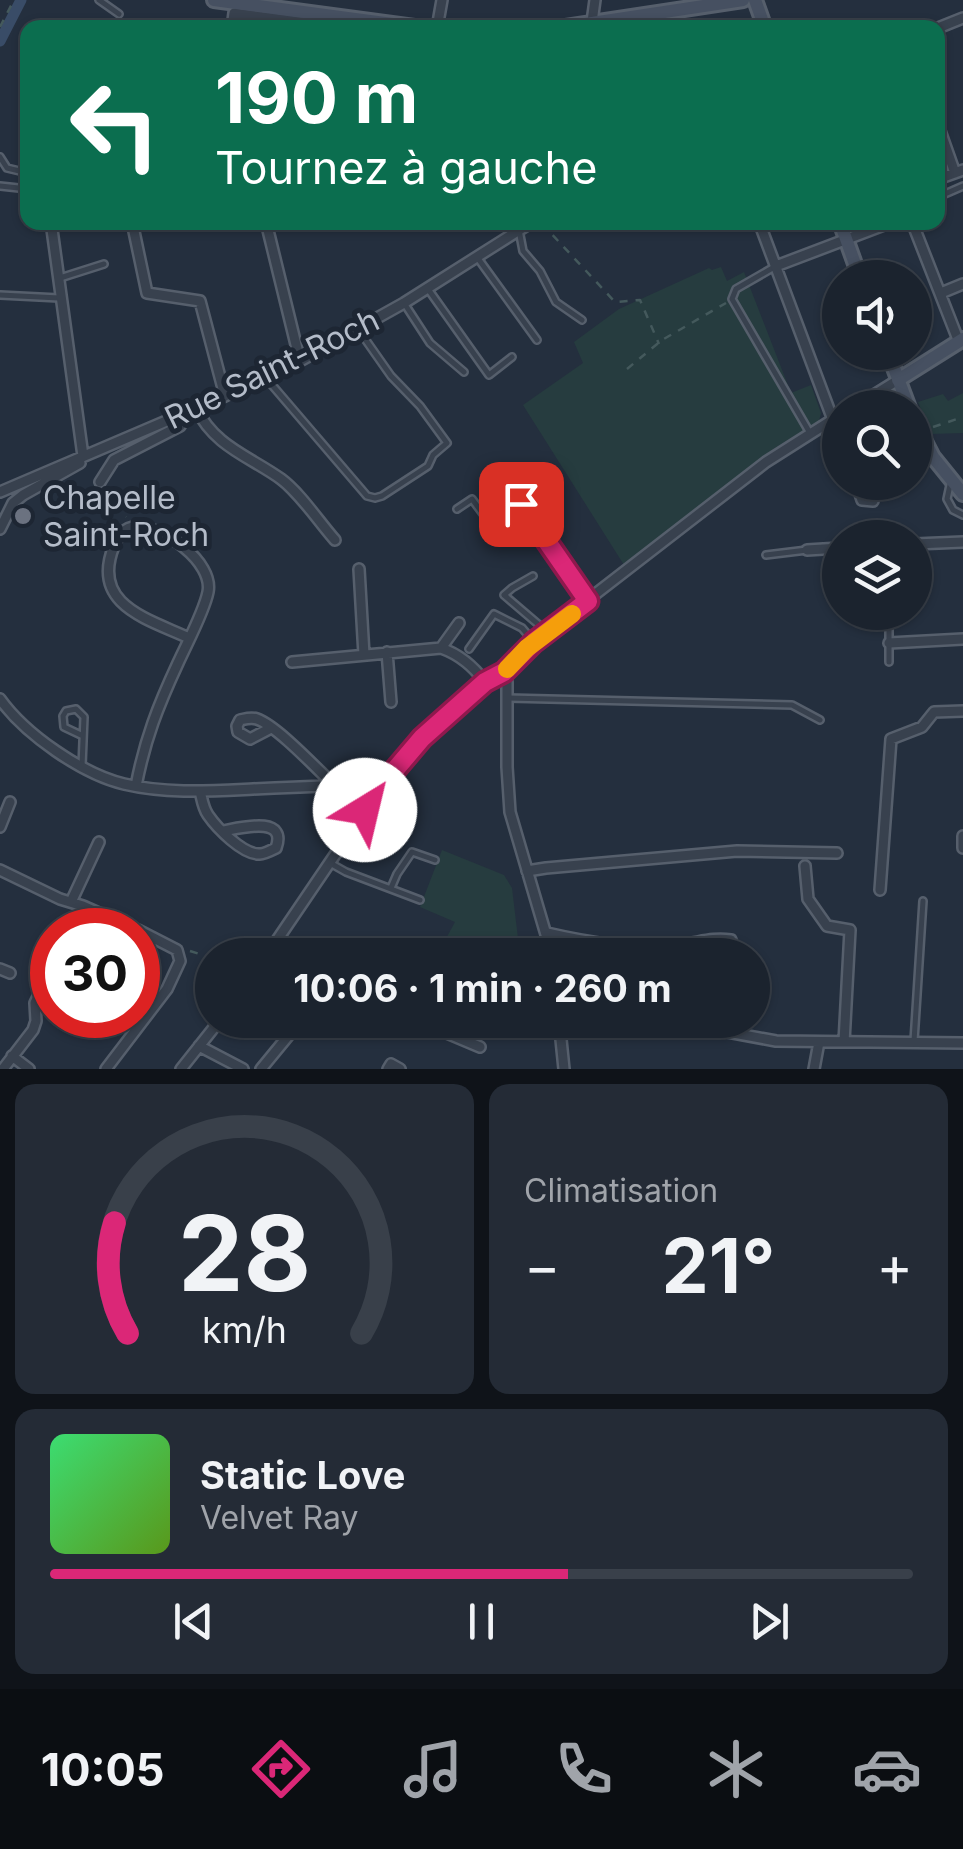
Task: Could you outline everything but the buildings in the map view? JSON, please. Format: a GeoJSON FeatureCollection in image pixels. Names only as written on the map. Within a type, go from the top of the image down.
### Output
{"type":"FeatureCollection","features":[{"type":"Feature","properties":{"kind":"main road"},"geometry":{"type":"LineString","coordinates":[[214,0],[321,20]]}},
{"type":"Feature","properties":{"kind":"main road"},"geometry":{"type":"LineString","coordinates":[[600,20],[658,6],[743,0]]}},
{"type":"Feature","properties":{"kind":"main road"},"geometry":{"type":"LineString","coordinates":[[843,230],[853,260]]}},
{"type":"Feature","properties":{"kind":"main road"},"geometry":{"type":"LineString","coordinates":[[898,380],[961,340]]}},
{"type":"Feature","properties":{"kind":"main road"},"geometry":{"type":"LineString","coordinates":[[894,370],[902,390]]}},
{"type":"Feature","properties":{"kind":"main road"},"geometry":{"type":"LineString","coordinates":[[932,452],[963,494]]}},
{"type":"Feature","properties":{"kind":"street"},"geometry":{"type":"LineString","coordinates":[[233,20],[234,13],[321,20]]}},
{"type":"Feature","properties":{"kind":"street"},"geometry":{"type":"LineString","coordinates":[[945,140],[959,171]]}},
{"type":"Feature","properties":{"kind":"street"},"geometry":{"type":"LineString","coordinates":[[0,529],[13,503],[22,495],[80,464],[83,456],[52,230]]}},
{"type":"Feature","properties":{"kind":"street"},"geometry":{"type":"LineString","coordinates":[[134,230],[147,292],[200,301],[224,396]]}},
{"type":"Feature","properties":{"kind":"street"},"geometry":{"type":"LineString","coordinates":[[268,230],[300,361]]}},
{"type":"Feature","properties":{"kind":"street","name":"Rue Saint-Roch"},"geometry":{"type":"LineString","coordinates":[[0,492],[300,361],[404,304],[519,230]]}},
{"type":"Feature","properties":{"kind":"street"},"geometry":{"type":"LineString","coordinates":[[762,230],[825,390]]}},
{"type":"Feature","properties":{"kind":"street"},"geometry":{"type":"LineString","coordinates":[[776,266],[873,230]]}},
{"type":"Feature","properties":{"kind":"street"},"geometry":{"type":"LineString","coordinates":[[915,230],[961,340]]}},
{"type":"Feature","properties":{"kind":"street"},"geometry":{"type":"LineString","coordinates":[[941,293],[963,284]]}},
{"type":"Feature","properties":{"kind":"street"},"geometry":{"type":"LineString","coordinates":[[882,390],[898,380]]}},
{"type":"Feature","properties":{"kind":"street"},"geometry":{"type":"LineString","coordinates":[[196,408],[213,434],[241,456],[284,480],[335,540]]}},
{"type":"Feature","properties":{"kind":"street"},"geometry":{"type":"LineString","coordinates":[[100,482],[114,460],[180,426],[182,414]]}},
{"type":"Feature","properties":{"kind":"street"},"geometry":{"type":"LineString","coordinates":[[278,938],[383,784],[422,738],[485,682],[504,672],[534,642],[766,462],[822,426]]}},
{"type":"Feature","properties":{"kind":"street"},"geometry":{"type":"LineString","coordinates":[[862,500],[873,501]]}},
{"type":"Feature","properties":{"kind":"street"},"geometry":{"type":"LineString","coordinates":[[136,786],[148,732],[189,638],[208,592],[208,578],[191,554],[170,537],[133,526],[118,538],[112,550],[108,569],[114,596],[124,607],[189,638]]}},
{"type":"Feature","properties":{"kind":"street"},"geometry":{"type":"LineString","coordinates":[[932,543],[963,542]]}},
{"type":"Feature","properties":{"kind":"street"},"geometry":{"type":"LineString","coordinates":[[807,550],[822,549]]}},
{"type":"Feature","properties":{"kind":"street"},"geometry":{"type":"LineString","coordinates":[[359,569],[364,655]]}},
{"type":"Feature","properties":{"kind":"street"},"geometry":{"type":"LineString","coordinates":[[441,648],[460,622]]}},
{"type":"Feature","properties":{"kind":"street"},"geometry":{"type":"LineString","coordinates":[[890,643],[963,639]]}},
{"type":"Feature","properties":{"kind":"street"},"geometry":{"type":"LineString","coordinates":[[292,662],[441,648],[471,666],[485,682]]}},
{"type":"Feature","properties":{"kind":"street"},"geometry":{"type":"LineString","coordinates":[[388,652],[391,702]]}},
{"type":"Feature","properties":{"kind":"street"},"geometry":{"type":"LineString","coordinates":[[504,672],[510,812],[547,938]]}},
{"type":"Feature","properties":{"kind":"street"},"geometry":{"type":"LineString","coordinates":[[0,699],[60,756],[120,784],[200,791],[383,784]]}},
{"type":"Feature","properties":{"kind":"street"},"geometry":{"type":"LineString","coordinates":[[880,890],[891,739],[922,727],[934,712],[963,710]]}},
{"type":"Feature","properties":{"kind":"street"},"geometry":{"type":"LineString","coordinates":[[271,728],[335,786]]}},
{"type":"Feature","properties":{"kind":"street"},"geometry":{"type":"LineString","coordinates":[[200,791],[206,812],[223,831],[234,842],[249,852],[260,854],[276,848],[279,841],[278,834],[264,826],[223,831]]}},
{"type":"Feature","properties":{"kind":"street"},"geometry":{"type":"LineString","coordinates":[[0,827],[10,802]]}},
{"type":"Feature","properties":{"kind":"street"},"geometry":{"type":"LineString","coordinates":[[962,848],[963,836]]}},
{"type":"Feature","properties":{"kind":"street"},"geometry":{"type":"LineString","coordinates":[[71,902],[100,842]]}},
{"type":"Feature","properties":{"kind":"street"},"geometry":{"type":"LineString","coordinates":[[528,872],[737,851],[837,853]]}},
{"type":"Feature","properties":{"kind":"street"},"geometry":{"type":"LineString","coordinates":[[805,866],[808,899],[827,926],[850,930],[844,1042]]}},
{"type":"Feature","properties":{"kind":"street"},"geometry":{"type":"LineString","coordinates":[[0,870],[60,900],[88,908]]}},
{"type":"Feature","properties":{"kind":"street"},"geometry":{"type":"LineString","coordinates":[[546,933],[574,938]]}},
{"type":"Feature","properties":{"kind":"street"},"geometry":{"type":"LineString","coordinates":[[106,1069],[166,989],[180,961],[172,947],[160,941]]}},
{"type":"Feature","properties":{"kind":"street"},"geometry":{"type":"LineString","coordinates":[[3,1069],[30,1034]]}},
{"type":"Feature","properties":{"kind":"street"},"geometry":{"type":"LineString","coordinates":[[181,1069],[206,1038]]}},
{"type":"Feature","properties":{"kind":"street"},"geometry":{"type":"LineString","coordinates":[[261,1069],[286,1038]]}},
{"type":"Feature","properties":{"kind":"street"},"geometry":{"type":"LineString","coordinates":[[459,1038],[480,1047]]}},
{"type":"Feature","properties":{"kind":"street"},"geometry":{"type":"LineString","coordinates":[[561,1038],[564,1069]]}},
{"type":"Feature","properties":{"kind":"street"},"geometry":{"type":"LineString","coordinates":[[769,1038],[963,1043]]}},
{"type":"Feature","properties":{"kind":"street"},"geometry":{"type":"LineString","coordinates":[[814,1069],[819,1042]]}},
{"type":"Feature","properties":{"kind":"street"},"geometry":{"type":"LineString","coordinates":[[200,1046],[243,1069]]}},
{"type":"Feature","properties":{"kind":"street"},"geometry":{"type":"LineString","coordinates":[[12,1056],[29,1069]]}},
{"type":"Feature","properties":{"kind":"street"},"geometry":{"type":"LineString","coordinates":[[388,1069],[392,1064],[400,1069]]}},
{"type":"Feature","properties":{"kind":"lane"},"geometry":{"type":"LineString","coordinates":[[100,0],[119,14]]}},
{"type":"Feature","properties":{"kind":"lane"},"geometry":{"type":"LineString","coordinates":[[321,20],[332,0]]}},
{"type":"Feature","properties":{"kind":"lane"},"geometry":{"type":"LineString","coordinates":[[0,157],[6,168],[20,171]]}},
{"type":"Feature","properties":{"kind":"lane"},"geometry":{"type":"LineString","coordinates":[[519,230],[523,251],[540,270],[556,302],[582,320]]}},
{"type":"Feature","properties":{"kind":"lane"},"geometry":{"type":"LineString","coordinates":[[477,257],[537,340]]}},
{"type":"Feature","properties":{"kind":"lane"},"geometry":{"type":"LineString","coordinates":[[58,278],[104,264]]}},
{"type":"Feature","properties":{"kind":"lane"},"geometry":{"type":"LineString","coordinates":[[776,266],[736,289],[732,299],[810,433]]}},
{"type":"Feature","properties":{"kind":"lane"},"geometry":{"type":"LineString","coordinates":[[428,289],[488,375],[512,357]]}},
{"type":"Feature","properties":{"kind":"lane"},"geometry":{"type":"LineString","coordinates":[[0,295],[62,299]]}},
{"type":"Feature","properties":{"kind":"lane"},"geometry":{"type":"LineString","coordinates":[[404,304],[430,343],[464,372]]}},
{"type":"Feature","properties":{"kind":"lane"},"geometry":{"type":"LineString","coordinates":[[266,378],[367,496],[382,496],[428,466],[433,455],[447,443],[358,329]]}},
{"type":"Feature","properties":{"kind":"lane"},"geometry":{"type":"LineString","coordinates":[[951,482],[947,499],[953,510],[963,515]]}},
{"type":"Feature","properties":{"kind":"lane"},"geometry":{"type":"LineString","coordinates":[[457,508],[472,499],[492,526],[521,504],[588,601]]}},
{"type":"Feature","properties":{"kind":"lane"},"geometry":{"type":"LineString","coordinates":[[766,556],[807,550]]}},
{"type":"Feature","properties":{"kind":"lane"},"geometry":{"type":"LineString","coordinates":[[534,576],[504,596],[547,632]]}},
{"type":"Feature","properties":{"kind":"lane"},"geometry":{"type":"LineString","coordinates":[[469,649],[494,614],[522,628],[534,642]]}},
{"type":"Feature","properties":{"kind":"lane"},"geometry":{"type":"LineString","coordinates":[[889,630],[889,662]]}},
{"type":"Feature","properties":{"kind":"lane"},"geometry":{"type":"LineString","coordinates":[[507,698],[792,705],[820,720]]}},
{"type":"Feature","properties":{"kind":"lane"},"geometry":{"type":"LineString","coordinates":[[82,766],[84,717],[76,709],[66,712],[64,727],[83,736]]}},
{"type":"Feature","properties":{"kind":"lane"},"geometry":{"type":"LineString","coordinates":[[391,888],[412,852],[436,860]]}},
{"type":"Feature","properties":{"kind":"lane"},"geometry":{"type":"LineString","coordinates":[[329,862],[420,900]]}},
{"type":"Feature","properties":{"kind":"lane"},"geometry":{"type":"LineString","coordinates":[[914,1041],[924,901]]}},
{"type":"Feature","properties":{"kind":"path"},"geometry":{"type":"LineString","coordinates":[[0,27],[14,0]]}},
{"type":"Feature","properties":{"kind":"path"},"geometry":{"type":"LineString","coordinates":[[548,230],[615,302],[640,300],[658,344]]}},
{"type":"Feature","properties":{"kind":"path"},"geometry":{"type":"LineString","coordinates":[[627,368],[658,344],[732,299]]}},
{"type":"Feature","properties":{"kind":"path"},"geometry":{"type":"LineString","coordinates":[[932,424],[963,417]]}},
{"type":"Feature","properties":{"kind":"path"},"geometry":{"type":"LineString","coordinates":[[100,482],[133,526]]}},
{"type":"Feature","properties":{"kind":"path"},"geometry":{"type":"LineString","coordinates":[[180,956],[195,953]]}},
{"type":"Feature","properties":{"kind":"green space"},"geometry":{"type":"Polygon","coordinates":[[[721,267],[727,281],[744,272],[791,393],[811,385],[821,413],[819,421],[775,448],[624,565],[523,405],[583,363],[574,342],[619,309],[709,268],[721,267]]]}},
{"type":"Feature","properties":{"kind":"green space"},"geometry":{"type":"Polygon","coordinates":[[[963,393],[963,433],[932,434],[932,398],[943,394],[948,401],[963,393]]]}},
{"type":"Feature","properties":{"kind":"green space"},"geometry":{"type":"Polygon","coordinates":[[[442,850],[504,875],[512,888],[518,938],[446,938],[455,922],[420,907],[442,850]]]}},
{"type":"Feature","properties":{"kind":"waterway"},"geometry":{"type":"LineString","coordinates":[[0,41],[21,0]]}},
{"type":"Feature","properties":{"kind":"slow traffic"},"geometry":{"type":"LineString","coordinates":[[507,669],[527,648],[572,614]]}},
{"type":"Feature","properties":{"kind":"place","name":"Chapelle Saint-Roch"},"geometry":{"type":"Point","coordinates":[23,516]}},
{"type":"Feature","properties":{"kind":"route"},"geometry":{"type":"LineString","coordinates":[[365,810],[422,738],[485,682],[504,672],[534,642],[588,601],[521,504]]}}]}
